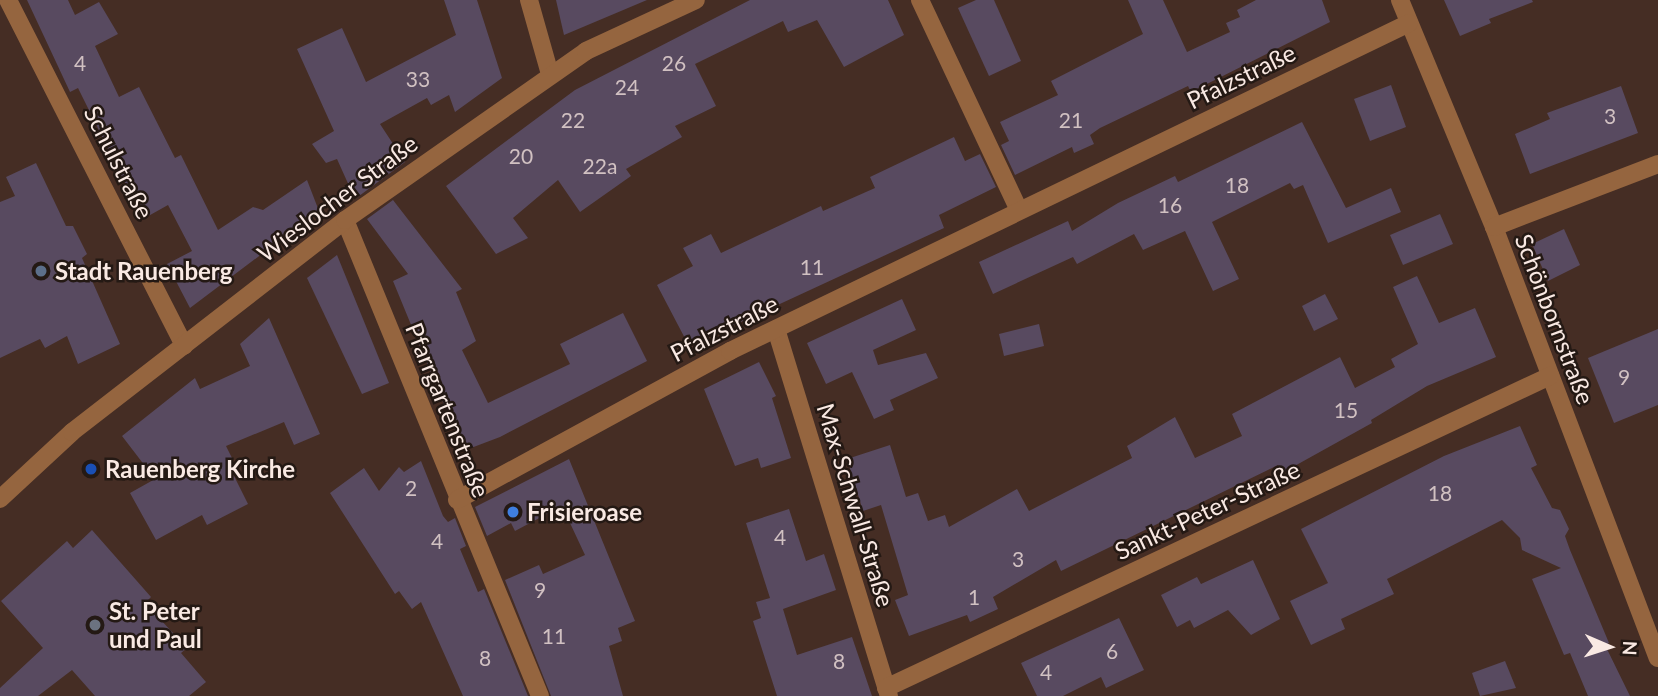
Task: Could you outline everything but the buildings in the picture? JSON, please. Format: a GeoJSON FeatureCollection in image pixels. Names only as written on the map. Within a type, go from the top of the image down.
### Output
{"type":"FeatureCollection","features":[{"type":"Feature","properties":{"kind":"street","name":"Schulstraße"},"geometry":{"type":"LineString","coordinates":[[8,0],[184,346]]}},
{"type":"Feature","properties":{"kind":"street"},"geometry":{"type":"LineString","coordinates":[[529,0],[550,74]]}},
{"type":"Feature","properties":{"kind":"street","name":"Wieslocher Straße"},"geometry":{"type":"LineString","coordinates":[[0,499],[72,432],[345,220],[586,51],[696,0]]}},
{"type":"Feature","properties":{"kind":"street"},"geometry":{"type":"LineString","coordinates":[[920,0],[1019,210]]}},
{"type":"Feature","properties":{"kind":"street","name":"Schönbornstraße"},"geometry":{"type":"LineString","coordinates":[[1400,0],[1494,227],[1658,658]]}},
{"type":"Feature","properties":{"kind":"street","name":"Pfalzstraße"},"geometry":{"type":"LineString","coordinates":[[457,499],[776,329],[1409,23]]}},
{"type":"Feature","properties":{"kind":"street"},"geometry":{"type":"LineString","coordinates":[[1494,227],[1658,164]]}},
{"type":"Feature","properties":{"kind":"street","name":"Pfarrgartenstraße"},"geometry":{"type":"LineString","coordinates":[[345,220],[457,499],[540,696]]}},
{"type":"Feature","properties":{"kind":"street","name":"Max-Schwall-Straße"},"geometry":{"type":"LineString","coordinates":[[776,329],[887,692]]}},
{"type":"Feature","properties":{"kind":"street","name":"Sankt-Peter-Straße"},"geometry":{"type":"LineString","coordinates":[[887,692],[1550,376]]}},
{"type":"Feature","properties":{"kind":"place","name":"Stadt Rauenberg"},"geometry":{"type":"Point","coordinates":[41,271]}},
{"type":"Feature","properties":{"kind":"place","name":"Rauenberg Kirche"},"geometry":{"type":"Point","coordinates":[91,469]}},
{"type":"Feature","properties":{"kind":"place","name":"Frisieroase"},"geometry":{"type":"Point","coordinates":[513,512]}},
{"type":"Feature","properties":{"kind":"place","name":"St. Peter und Paul"},"geometry":{"type":"Point","coordinates":[95,625]}}]}
